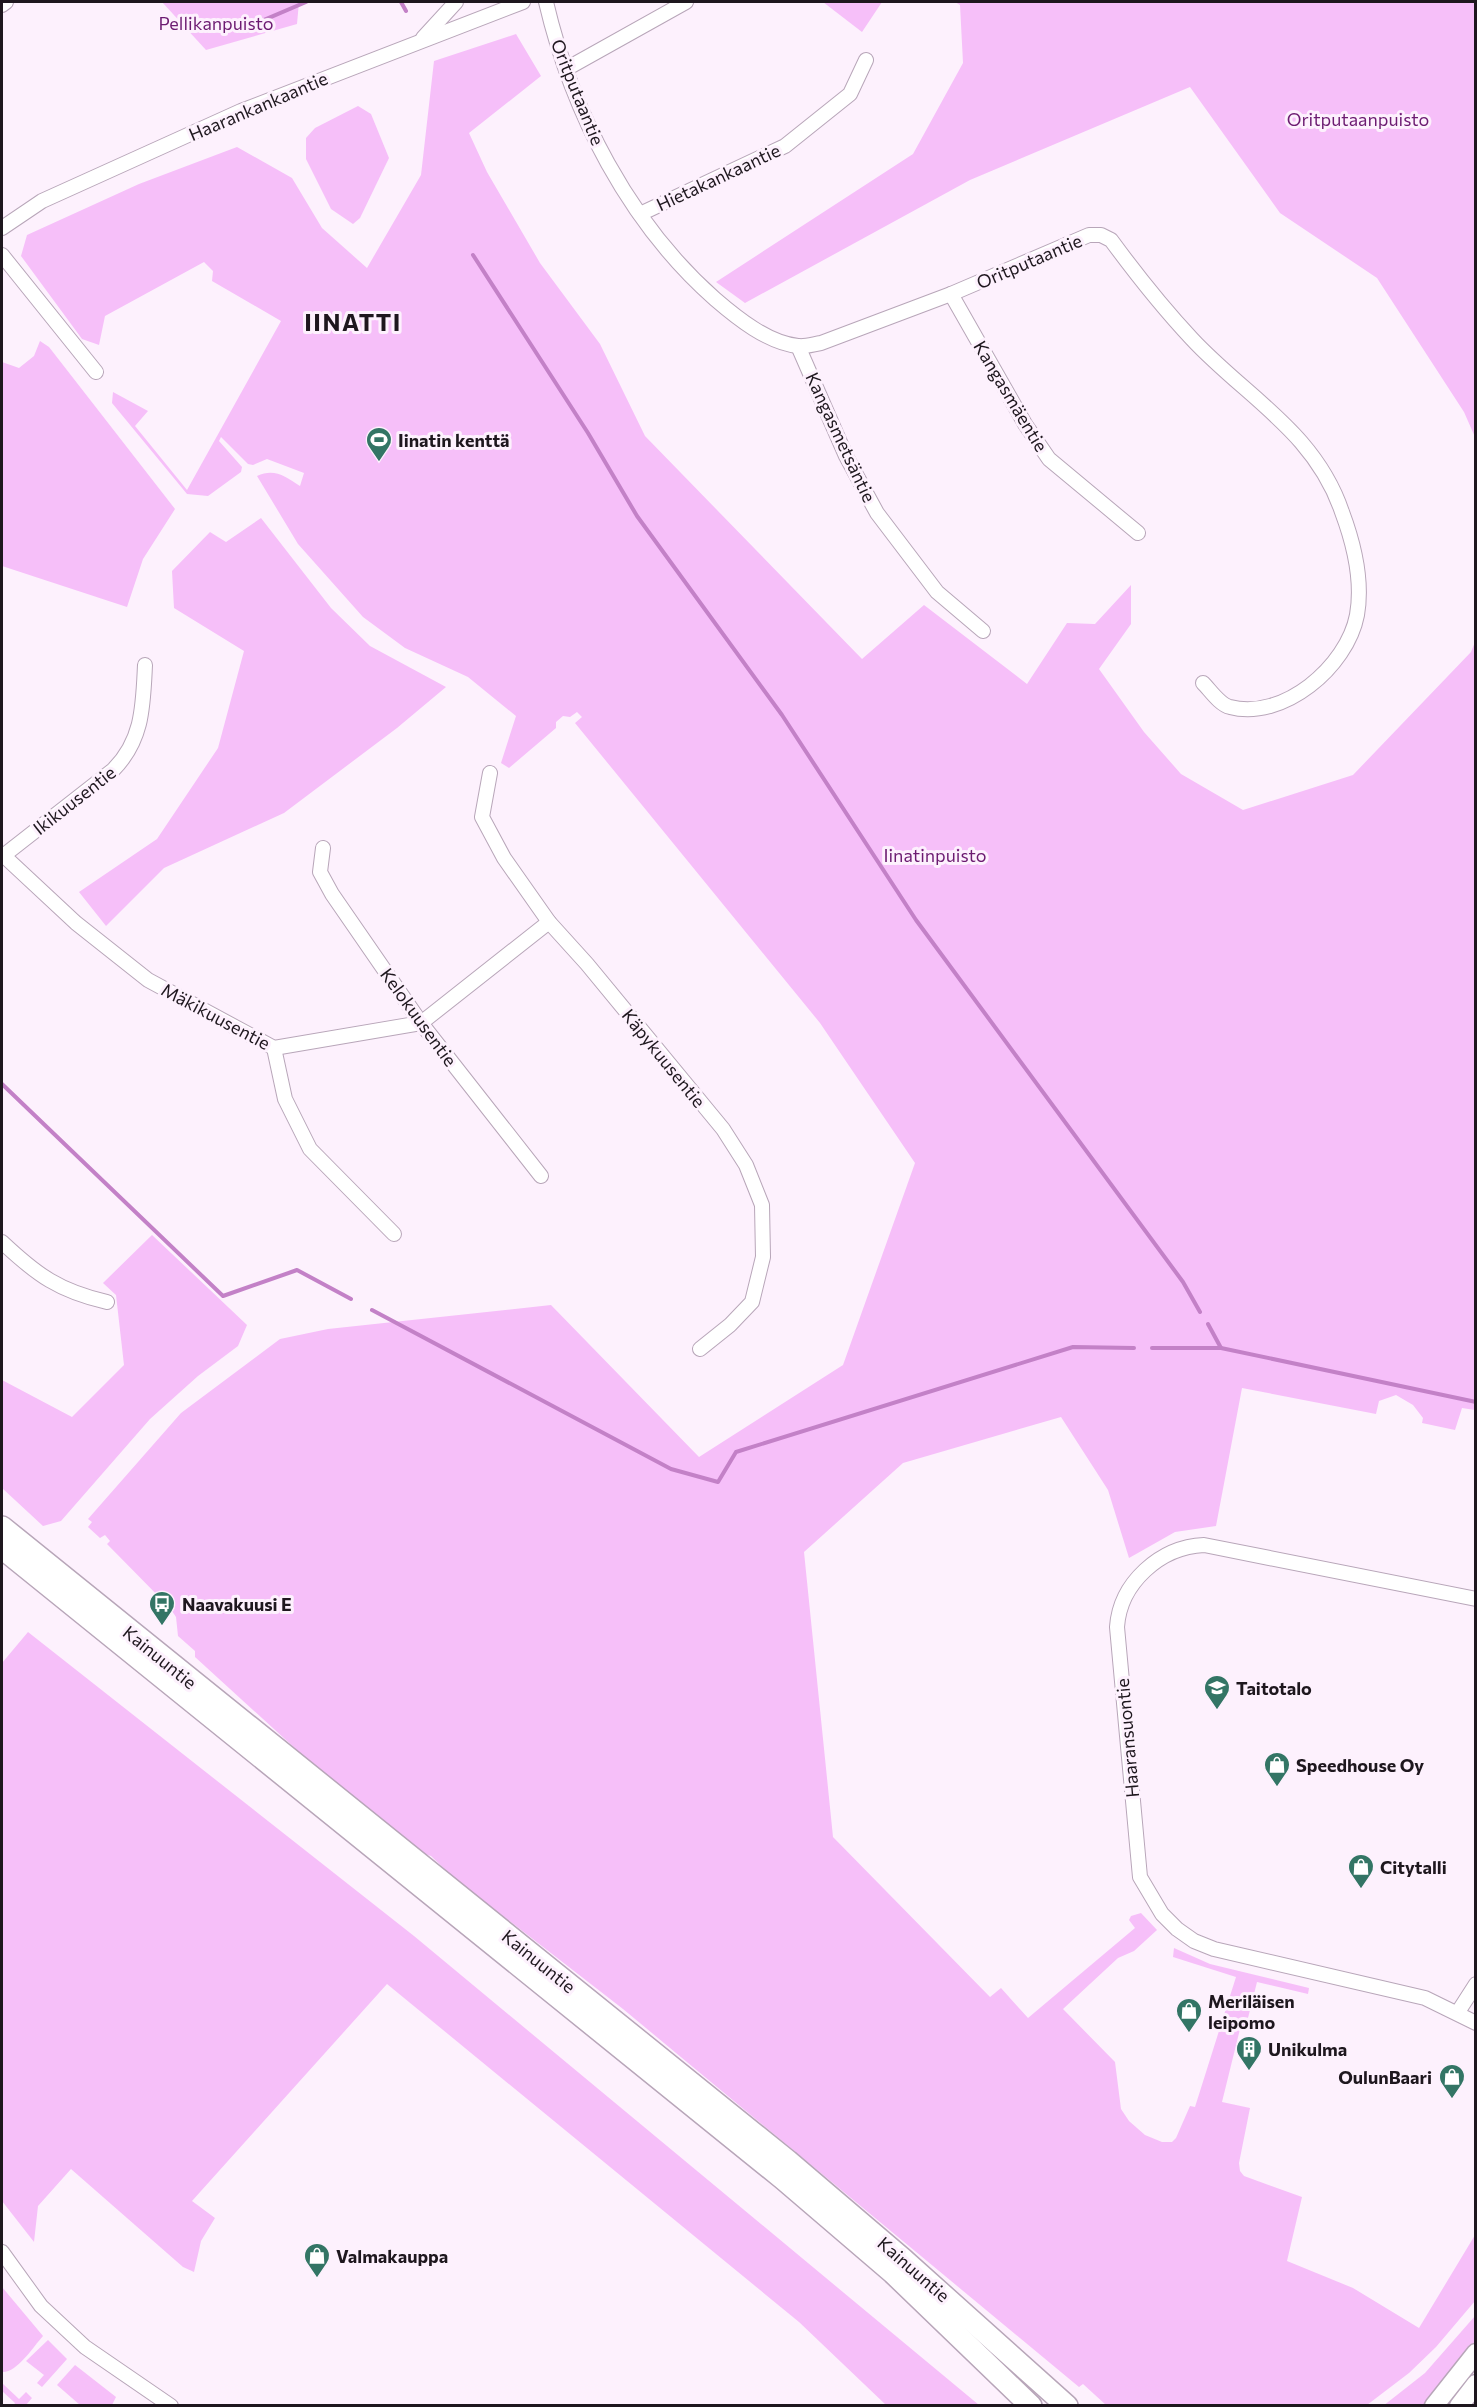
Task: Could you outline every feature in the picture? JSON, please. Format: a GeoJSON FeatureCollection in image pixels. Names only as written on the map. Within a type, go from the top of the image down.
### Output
{"type":"FeatureCollection","features":[{"type":"Feature","properties":{"kind":"highway","name":"Kainuuntie"},"geometry":{"type":"LineString","coordinates":[[2,1527],[788,2161],[1067,2406]]}},
{"type":"Feature","properties":{"kind":"highway","name":"Kainuuntie"},"geometry":{"type":"LineString","coordinates":[[2,1548],[782,2178],[893,2273],[1031,2406]]}},
{"type":"Feature","properties":{"kind":"main road"},"geometry":{"type":"LineString","coordinates":[[1434,2406],[1476,2353]]}},
{"type":"Feature","properties":{"kind":"main road"},"geometry":{"type":"LineString","coordinates":[[1459,2406],[1476,2384]]}},
{"type":"Feature","properties":{"kind":"street"},"geometry":{"type":"LineString","coordinates":[[2,5],[6,2]]}},
{"type":"Feature","properties":{"kind":"street"},"geometry":{"type":"LineString","coordinates":[[421,40],[456,2]]}},
{"type":"Feature","properties":{"kind":"street","name":"Haarankankaantie"},"geometry":{"type":"LineString","coordinates":[[2,228],[42,201],[241,111],[505,5],[522,2]]}},
{"type":"Feature","properties":{"kind":"street","name":"Oritputaantie"},"geometry":{"type":"LineString","coordinates":[[546,2],[566,69],[582,112],[601,151],[640,214],[682,269],[730,311],[766,334],[798,346],[821,343],[951,294],[1089,235],[1101,235],[1111,240],[1193,340],[1286,424],[1313,454],[1338,501],[1358,570],[1357,616],[1342,650],[1328,671],[1305,690],[1257,710],[1227,707],[1203,683]]}},
{"type":"Feature","properties":{"kind":"street"},"geometry":{"type":"LineString","coordinates":[[566,69],[686,2]]}},
{"type":"Feature","properties":{"kind":"street","name":"Hietakankaantie"},"geometry":{"type":"LineString","coordinates":[[640,214],[784,146],[850,94],[866,60]]}},
{"type":"Feature","properties":{"kind":"street"},"geometry":{"type":"LineString","coordinates":[[2,255],[96,372]]}},
{"type":"Feature","properties":{"kind":"street","name":"Kangasmäentie"},"geometry":{"type":"LineString","coordinates":[[951,294],[1025,424],[1049,459],[1138,533]]}},
{"type":"Feature","properties":{"kind":"street","name":"Kangasmetsäntie"},"geometry":{"type":"LineString","coordinates":[[798,346],[846,456],[877,513],[937,592],[983,631]]}},
{"type":"Feature","properties":{"kind":"street","name":"Ikikuusentie"},"geometry":{"type":"LineString","coordinates":[[2,855],[113,770],[129,754],[138,730],[144,703],[145,665]]}},
{"type":"Feature","properties":{"kind":"street","name":"Käpykuusentie"},"geometry":{"type":"LineString","coordinates":[[490,773],[482,817],[504,858],[549,922],[587,964],[723,1129],[746,1165],[762,1205],[763,1257],[752,1302],[730,1325],[700,1349]]}},
{"type":"Feature","properties":{"kind":"street","name":"Kelokuusentie"},"geometry":{"type":"LineString","coordinates":[[323,848],[320,873],[421,1023],[541,1176]]}},
{"type":"Feature","properties":{"kind":"street","name":"Mäkikuusentie"},"geometry":{"type":"LineString","coordinates":[[2,855],[76,923],[148,980],[274,1048],[421,1023],[549,922]]}},
{"type":"Feature","properties":{"kind":"street"},"geometry":{"type":"LineString","coordinates":[[274,1048],[285,1099],[310,1149],[394,1234]]}},
{"type":"Feature","properties":{"kind":"street"},"geometry":{"type":"LineString","coordinates":[[2,1242],[29,1268],[73,1294],[107,1302]]}},
{"type":"Feature","properties":{"kind":"street","name":"Haaransuontie"},"geometry":{"type":"LineString","coordinates":[[1476,1599],[1204,1545],[1188,1546],[1174,1551],[1134,1581],[1121,1602],[1117,1627],[1140,1877],[1162,1914],[1194,1941],[1214,1949],[1425,1998],[1458,2012],[1476,2023]]}},
{"type":"Feature","properties":{"kind":"street"},"geometry":{"type":"LineString","coordinates":[[1458,2012],[1476,1984]]}},
{"type":"Feature","properties":{"kind":"street"},"geometry":{"type":"LineString","coordinates":[[2,2252],[41,2306],[85,2347],[171,2406]]}},
{"type":"Feature","properties":{"kind":"green space","name":"Pellikanpuisto"},"geometry":{"type":"Polygon","coordinates":[[[162,2],[299,2],[297,24],[206,50],[162,2]]]}},
{"type":"Feature","properties":{"kind":"green space"},"geometry":{"type":"Polygon","coordinates":[[[823,2],[882,2],[862,32],[823,2]]]}},
{"type":"Feature","properties":{"kind":"green space","name":"Oritputaanpuisto"},"geometry":{"type":"Polygon","coordinates":[[[955,2],[1475,2],[1475,437],[1464,412],[1377,278],[1280,213],[1190,87],[970,180],[745,303],[716,282],[913,154],[963,63],[960,5],[955,2]]]}},
{"type":"Feature","properties":{"kind":"green space","name":"Iinatinpuisto"},"geometry":{"type":"Polygon","coordinates":[[[516,34],[541,76],[469,133],[487,172],[540,263],[600,344],[645,436],[862,659],[924,605],[1027,684],[1067,623],[1095,624],[1131,585],[1131,624],[1099,669],[1144,732],[1181,774],[1243,810],[1353,775],[1471,652],[1475,642],[1475,1410],[1462,1408],[1455,1430],[1422,1423],[1423,1418],[1413,1405],[1396,1395],[1379,1401],[1376,1414],[1242,1388],[1216,1526],[1175,1532],[1129,1558],[1108,1490],[1061,1417],[903,1463],[804,1552],[833,1837],[990,1997],[1001,1988],[1028,2018],[1135,1928],[1129,1920],[1131,1916],[1141,1913],[1157,1930],[1134,1951],[1118,1958],[1063,2009],[1115,2062],[1121,2109],[1129,2121],[1145,2135],[1162,2142],[1172,2142],[1190,2106],[1195,2107],[1236,1977],[1173,1957],[1174,1948],[1210,1964],[1309,1988],[1308,1994],[1257,1982],[1245,2030],[1240,2029],[1222,2102],[1250,2108],[1239,2163],[1240,2171],[1244,2176],[1302,2197],[1287,2261],[1353,2288],[1419,2328],[1475,2235],[1475,2301],[1436,2347],[1409,2373],[1367,2405],[1106,2405],[1083,2384],[1079,2387],[623,2009],[454,1878],[431,1856],[419,1852],[321,1772],[195,1657],[195,1651],[178,1636],[176,1617],[170,1608],[107,1544],[110,1541],[105,1535],[100,1538],[88,1527],[92,1522],[88,1519],[181,1413],[280,1339],[328,1329],[551,1305],[699,1457],[843,1365],[915,1163],[820,1023],[575,723],[582,717],[577,712],[570,717],[563,716],[556,722],[556,728],[509,768],[501,763],[516,716],[468,677],[405,648],[363,617],[298,544],[257,476],[274,473],[300,486],[304,473],[267,459],[253,465],[248,464],[221,437],[219,441],[242,467],[241,472],[208,496],[187,494],[112,403],[113,392],[148,411],[135,426],[187,490],[281,321],[212,281],[213,271],[204,262],[105,316],[99,345],[82,339],[21,256],[27,235],[139,184],[237,147],[292,178],[322,228],[367,268],[421,175],[434,61],[516,34]]]}},
{"type":"Feature","properties":{"kind":"green space"},"geometry":{"type":"Polygon","coordinates":[[[358,106],[371,114],[389,158],[360,218],[353,224],[331,209],[306,159],[306,138],[315,128],[358,106]]]}},
{"type":"Feature","properties":{"kind":"green space"},"geometry":{"type":"Polygon","coordinates":[[[40,341],[49,347],[175,509],[143,559],[127,607],[2,566],[2,362],[19,368],[34,356],[40,341]]]}},
{"type":"Feature","properties":{"kind":"green space"},"geometry":{"type":"Polygon","coordinates":[[[261,518],[331,608],[370,646],[446,687],[397,728],[284,813],[164,868],[106,926],[79,892],[157,839],[218,748],[244,651],[174,608],[172,571],[210,532],[226,542],[261,518]]]}},
{"type":"Feature","properties":{"kind":"green space"},"geometry":{"type":"Polygon","coordinates":[[[152,1235],[247,1325],[238,1346],[198,1376],[150,1419],[61,1521],[43,1526],[2,1488],[2,1380],[72,1417],[124,1365],[116,1295],[103,1283],[152,1235]]]}},
{"type":"Feature","properties":{"kind":"green space"},"geometry":{"type":"Polygon","coordinates":[[[28,1632],[414,1936],[979,2405],[886,2405],[799,2322],[387,1984],[192,2201],[215,2218],[201,2241],[194,2272],[183,2267],[71,2169],[38,2206],[34,2242],[2,2201],[2,1663],[28,1632]]]}},
{"type":"Feature","properties":{"kind":"green space"},"geometry":{"type":"Polygon","coordinates":[[[2,2287],[43,2336],[19,2364],[2,2372],[2,2287]]]}},
{"type":"Feature","properties":{"kind":"green space"},"geometry":{"type":"Polygon","coordinates":[[[1475,2316],[1475,2341],[1425,2405],[1383,2406],[1425,2373],[1475,2316]]]}},
{"type":"Feature","properties":{"kind":"green space"},"geometry":{"type":"Polygon","coordinates":[[[48,2340],[67,2359],[42,2387],[37,2383],[44,2375],[26,2361],[48,2340]]]}},
{"type":"Feature","properties":{"kind":"green space"},"geometry":{"type":"Polygon","coordinates":[[[75,2365],[116,2397],[112,2405],[80,2405],[57,2385],[75,2365]]]}},
{"type":"Feature","properties":{"kind":"green space"},"geometry":{"type":"Polygon","coordinates":[[[2,2383],[19,2399],[26,2392],[32,2398],[26,2405],[14,2405],[15,2403],[2,2391],[2,2383]]]}},
{"type":"Feature","properties":{"kind":"waterway"},"geometry":{"type":"LineString","coordinates":[[250,26],[306,2]]}},
{"type":"Feature","properties":{"kind":"waterway"},"geometry":{"type":"LineString","coordinates":[[401,2],[406,11]]}},
{"type":"Feature","properties":{"kind":"waterway"},"geometry":{"type":"LineString","coordinates":[[473,255],[588,433],[637,516],[782,715],[916,920],[1183,1282],[1200,1312]]}},
{"type":"Feature","properties":{"kind":"waterway"},"geometry":{"type":"LineString","coordinates":[[2,1084],[223,1296],[297,1270],[351,1299]]}},
{"type":"Feature","properties":{"kind":"waterway"},"geometry":{"type":"LineString","coordinates":[[372,1310],[671,1469],[718,1482],[736,1452],[1073,1347],[1134,1348]]}},
{"type":"Feature","properties":{"kind":"waterway"},"geometry":{"type":"LineString","coordinates":[[1208,1324],[1221,1348],[1476,1402]]}},
{"type":"Feature","properties":{"kind":"waterway"},"geometry":{"type":"LineString","coordinates":[[1152,1348],[1221,1348]]}},
{"type":"Feature","properties":{"kind":"place","name":"Iinatin kenttä"},"geometry":{"type":"Point","coordinates":[379,463]}},
{"type":"Feature","properties":{"kind":"place","name":"Naavakuusi E"},"geometry":{"type":"Point","coordinates":[162,1627]}},
{"type":"Feature","properties":{"kind":"place","name":"Taitotalo"},"geometry":{"type":"Point","coordinates":[1217,1711]}},
{"type":"Feature","properties":{"kind":"place","name":"Speedhouse Oy"},"geometry":{"type":"Point","coordinates":[1277,1788]}},
{"type":"Feature","properties":{"kind":"place","name":"Citytalli"},"geometry":{"type":"Point","coordinates":[1361,1890]}},
{"type":"Feature","properties":{"kind":"place","name":"Meriläisen leipomo"},"geometry":{"type":"Point","coordinates":[1189,2034]}},
{"type":"Feature","properties":{"kind":"place","name":"Unikulma"},"geometry":{"type":"Point","coordinates":[1249,2072]}},
{"type":"Feature","properties":{"kind":"place","name":"OulunBaari"},"geometry":{"type":"Point","coordinates":[1452,2100]}},
{"type":"Feature","properties":{"kind":"place","name":"Valmakauppa"},"geometry":{"type":"Point","coordinates":[317,2279]}},
{"type":"Feature","properties":{"kind":"district","name":"IINATTI"},"geometry":{"type":"Point","coordinates":[353,321]}}]}
